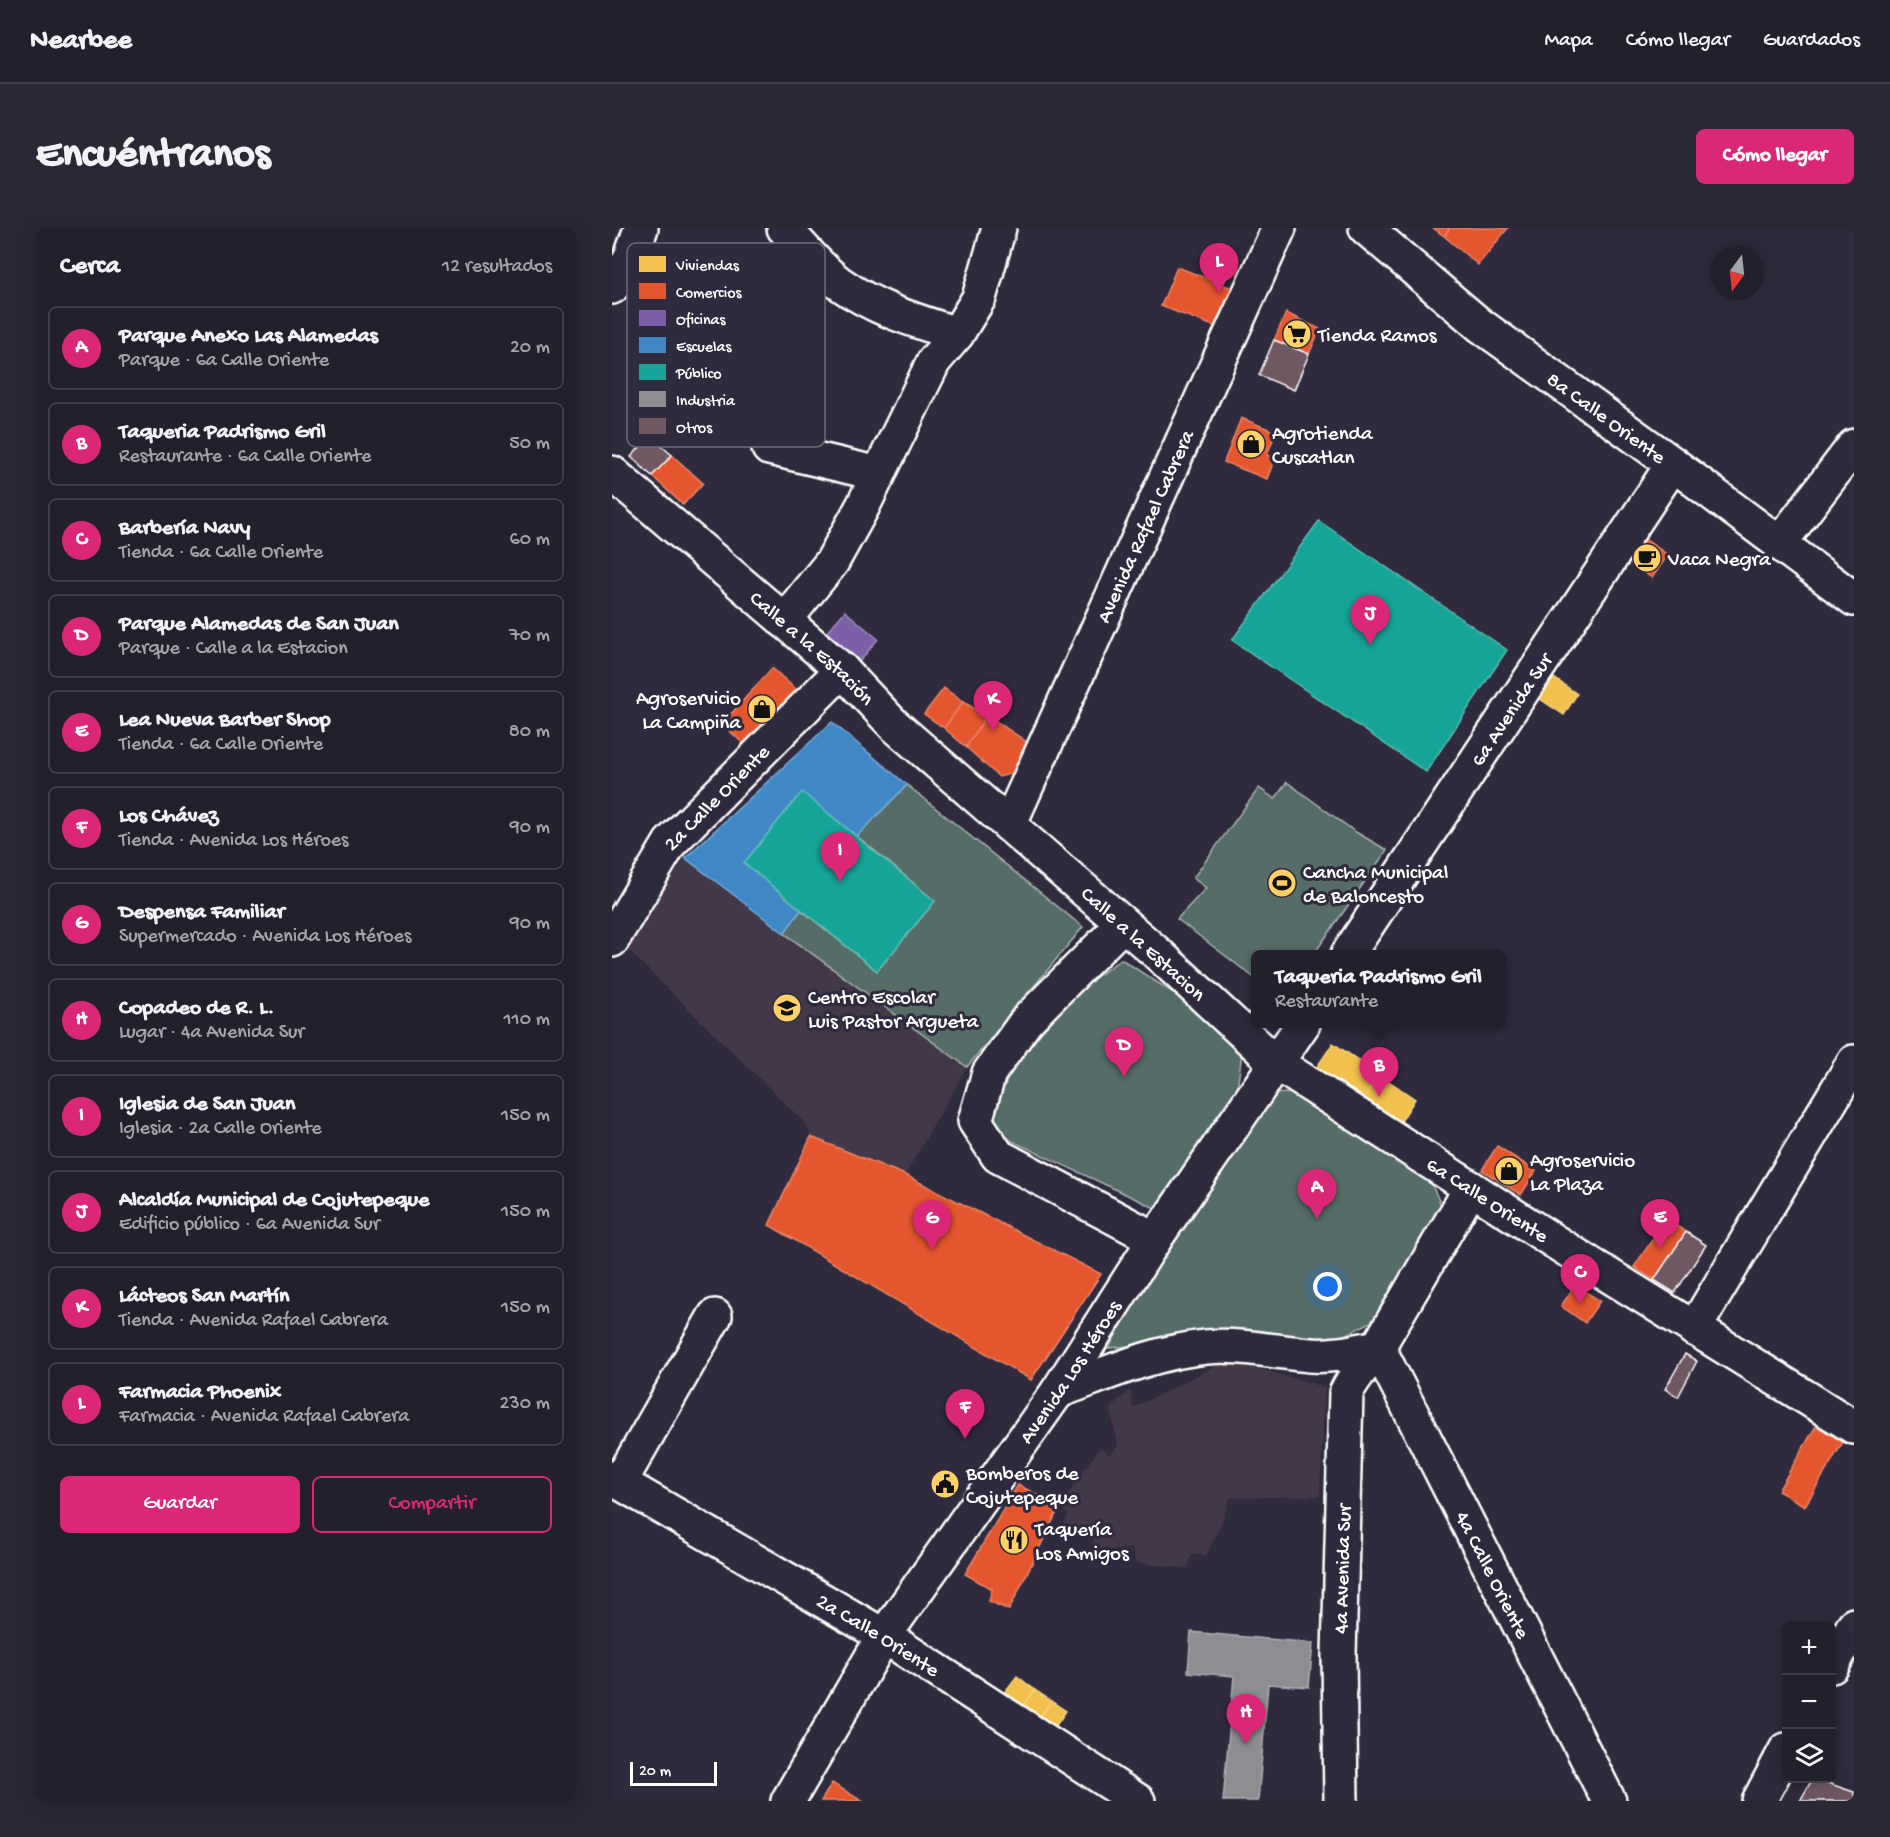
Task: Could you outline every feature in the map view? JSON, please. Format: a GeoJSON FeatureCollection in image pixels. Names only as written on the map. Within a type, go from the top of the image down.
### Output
{"type":"FeatureCollection","features":[{"type":"Feature","properties":{"kind":"street"},"geometry":{"type":"LineString","coordinates":[[636,243],[641,228]]}},
{"type":"Feature","properties":{"kind":"street"},"geometry":{"type":"LineString","coordinates":[[784,228],[799,243]]}},
{"type":"Feature","properties":{"kind":"street"},"geometry":{"type":"LineString","coordinates":[[784,621],[832,562],[864,506],[934,361],[957,334],[979,298],[999,228]]}},
{"type":"Feature","properties":{"kind":"street","name":"Avenida Rafael Cabrera"},"geometry":{"type":"LineString","coordinates":[[1009,825],[1279,228]]}},
{"type":"Feature","properties":{"kind":"street","name":"8a Calle Oriente"},"geometry":{"type":"LineString","coordinates":[[1366,228],[1480,325],[1673,464],[1854,599]]}},
{"type":"Feature","properties":{"kind":"street"},"geometry":{"type":"LineString","coordinates":[[612,287],[627,264]]}},
{"type":"Feature","properties":{"kind":"street"},"geometry":{"type":"LineString","coordinates":[[825,269],[838,282],[866,301],[898,315],[957,334]]}},
{"type":"Feature","properties":{"kind":"street"},"geometry":{"type":"LineString","coordinates":[[1780,543],[1854,446]]}},
{"type":"Feature","properties":{"kind":"street"},"geometry":{"type":"LineString","coordinates":[[769,448],[879,474]]}},
{"type":"Feature","properties":{"kind":"street","name":"6a Avenida Sur"},"geometry":{"type":"LineString","coordinates":[[1351,950],[1673,464]]}},
{"type":"Feature","properties":{"kind":"street","name":"Calle a la Estación"},"geometry":{"type":"LineString","coordinates":[[612,473],[842,670],[894,725],[1009,825]]}},
{"type":"Feature","properties":{"kind":"street","name":"2a Calle Oriente"},"geometry":{"type":"LineString","coordinates":[[612,940],[621,910],[670,843],[842,670]]}},
{"type":"Feature","properties":{"kind":"street","name":"Calle a la Estacion"},"geometry":{"type":"LineString","coordinates":[[1009,825],[1123,924],[1276,1063]]}},
{"type":"Feature","properties":{"kind":"street"},"geometry":{"type":"LineString","coordinates":[[1123,924],[1027,1020],[989,1073],[975,1122],[998,1156],[1155,1239]]}},
{"type":"Feature","properties":{"kind":"street"},"geometry":{"type":"LineString","coordinates":[[1276,1063],[1300,1028]]}},
{"type":"Feature","properties":{"kind":"street"},"geometry":{"type":"LineString","coordinates":[[1694,1329],[1854,1062]]}},
{"type":"Feature","properties":{"kind":"street","name":"6a Calle Oriente"},"geometry":{"type":"LineString","coordinates":[[1276,1063],[1694,1329],[1854,1427]]}},
{"type":"Feature","properties":{"kind":"street","name":"Avenida Los Héroes"},"geometry":{"type":"LineString","coordinates":[[788,1801],[884,1636],[1058,1391],[1155,1239],[1276,1063]]}},
{"type":"Feature","properties":{"kind":"street","name":"4a Avenida Sur"},"geometry":{"type":"LineString","coordinates":[[1341,1801],[1339,1655],[1346,1393],[1354,1377],[1365,1367],[1378,1347],[1471,1188]]}},
{"type":"Feature","properties":{"kind":"street"},"geometry":{"type":"LineString","coordinates":[[616,1480],[715,1316]]}},
{"type":"Feature","properties":{"kind":"street"},"geometry":{"type":"LineString","coordinates":[[1058,1391],[1160,1354],[1207,1347],[1248,1347],[1312,1356],[1337,1355],[1378,1347]]}},
{"type":"Feature","properties":{"kind":"street","name":"4a Calle Oriente"},"geometry":{"type":"LineString","coordinates":[[1378,1347],[1609,1801]]}},
{"type":"Feature","properties":{"kind":"street","name":"2a Calle Oriente"},"geometry":{"type":"LineString","coordinates":[[616,1480],[884,1636],[1138,1801]]}},
{"type":"Feature","properties":{"kind":"street"},"geometry":{"type":"LineString","coordinates":[[1836,1659],[1854,1625]]}},
{"type":"Feature","properties":{"kind":"street"},"geometry":{"type":"LineString","coordinates":[[1759,1801],[1782,1758]]}},
{"type":"Feature","properties":{"kind":"shaded area","name":"Centro Escolar Luis Pastor Argueta"},"geometry":{"type":"Polygon","coordinates":[[[685,858],[967,1067],[905,1175],[811,1137],[805,1123],[627,949],[685,858]]]}},
{"type":"Feature","properties":{"kind":"shaded area"},"geometry":{"type":"Polygon","coordinates":[[[1227,1360],[1325,1387],[1320,1496],[1230,1498],[1206,1556],[1192,1554],[1188,1568],[1136,1563],[1132,1548],[1091,1553],[1094,1536],[1062,1528],[1068,1515],[1060,1506],[1100,1447],[1110,1455],[1118,1445],[1110,1408],[1130,1390],[1133,1408],[1227,1360]]]}},
{"type":"Feature","properties":{"kind":"green space","name":"Cancha Municipal de Baloncesto"},"geometry":{"type":"Polygon","coordinates":[[[1287,782],[1354,831],[1387,850],[1317,950],[1251,950],[1251,975],[1177,919],[1206,888],[1193,878],[1259,788],[1275,799],[1287,782]]]}},
{"type":"Feature","properties":{"kind":"green space"},"geometry":{"type":"Polygon","coordinates":[[[907,785],[1083,927],[967,1067],[784,933],[801,910],[877,971],[935,901],[857,836],[907,785]]]}},
{"type":"Feature","properties":{"kind":"green space"},"geometry":{"type":"Polygon","coordinates":[[[1121,959],[1192,1005],[1243,1045],[1237,1090],[1155,1208],[1008,1139],[993,1123],[997,1100],[1015,1065],[1072,995],[1121,959]]]}},
{"type":"Feature","properties":{"kind":"green space"},"geometry":{"type":"Polygon","coordinates":[[[1290,1093],[1312,1103],[1428,1177],[1451,1226],[1404,1305],[1334,1341],[1208,1338],[1109,1348],[1147,1277],[1271,1094],[1290,1093]]]}},
{"type":"Feature","properties":{"kind":"building: Viviendas"},"geometry":{"type":"Polygon","coordinates":[[[1554,678],[1577,694],[1564,715],[1540,699],[1554,678]]]}},
{"type":"Feature","properties":{"kind":"building: Viviendas"},"geometry":{"type":"Polygon","coordinates":[[[1333,1043],[1380,1075],[1363,1099],[1317,1067],[1333,1043]]]}},
{"type":"Feature","properties":{"kind":"building: Viviendas"},"geometry":{"type":"Polygon","coordinates":[[[1380,1075],[1415,1099],[1400,1123],[1363,1099],[1380,1075]]]}},
{"type":"Feature","properties":{"kind":"building: Viviendas"},"geometry":{"type":"Polygon","coordinates":[[[1017,1676],[1035,1690],[1022,1708],[1003,1694],[1017,1676]]]}},
{"type":"Feature","properties":{"kind":"building: Viviendas"},"geometry":{"type":"Polygon","coordinates":[[[1035,1690],[1051,1701],[1038,1720],[1022,1708],[1035,1690]]]}},
{"type":"Feature","properties":{"kind":"building: Viviendas"},"geometry":{"type":"Polygon","coordinates":[[[1051,1701],[1066,1711],[1053,1730],[1038,1720],[1051,1701]]]}},
{"type":"Feature","properties":{"kind":"building: Comercios"},"geometry":{"type":"Polygon","coordinates":[[[1433,228],[1450,228],[1444,236],[1433,228]]]}},
{"type":"Feature","properties":{"kind":"building: Comercios"},"geometry":{"type":"Polygon","coordinates":[[[1450,228],[1508,228],[1478,265],[1444,236],[1450,228]]]}},
{"type":"Feature","properties":{"kind":"building: Comercios"},"geometry":{"type":"Polygon","coordinates":[[[1177,267],[1232,288],[1216,327],[1161,306],[1177,267]]]}},
{"type":"Feature","properties":{"kind":"building: Comercios","name":"Tienda Ramos"},"geometry":{"type":"Polygon","coordinates":[[[1286,313],[1320,329],[1309,354],[1274,340],[1286,313]]]}},
{"type":"Feature","properties":{"kind":"building: Comercios","name":"Agrotienda Cuscatlan"},"geometry":{"type":"Polygon","coordinates":[[[1241,418],[1276,432],[1267,455],[1275,458],[1267,479],[1224,462],[1241,418]]]}},
{"type":"Feature","properties":{"kind":"building: Comercios"},"geometry":{"type":"Polygon","coordinates":[[[672,455],[703,483],[683,505],[652,476],[672,455]]]}},
{"type":"Feature","properties":{"kind":"building: Comercios","name":"Vaca Negra"},"geometry":{"type":"Polygon","coordinates":[[[1643,538],[1668,555],[1652,578],[1627,561],[1643,538]]]}},
{"type":"Feature","properties":{"kind":"building: Comercios","name":"Agroservicio La Campiña"},"geometry":{"type":"Polygon","coordinates":[[[772,668],[801,694],[751,751],[722,724],[772,668]]]}},
{"type":"Feature","properties":{"kind":"building: Comercios"},"geometry":{"type":"Polygon","coordinates":[[[944,688],[963,702],[944,728],[924,714],[944,688]]]}},
{"type":"Feature","properties":{"kind":"building: Comercios"},"geometry":{"type":"Polygon","coordinates":[[[963,702],[987,715],[966,747],[944,728],[963,702]]]}},
{"type":"Feature","properties":{"kind":"building: Comercios"},"geometry":{"type":"Polygon","coordinates":[[[987,715],[1034,747],[1017,772],[999,777],[966,747],[987,715]]]}},
{"type":"Feature","properties":{"kind":"building: Comercios"},"geometry":{"type":"Polygon","coordinates":[[[811,1137],[905,1175],[1101,1274],[1031,1380],[769,1225],[811,1137]]]}},
{"type":"Feature","properties":{"kind":"building: Comercios","name":"Agroservicio La Plaza"},"geometry":{"type":"Polygon","coordinates":[[[1497,1146],[1536,1171],[1521,1195],[1482,1170],[1497,1146]]]}},
{"type":"Feature","properties":{"kind":"building: Comercios"},"geometry":{"type":"Polygon","coordinates":[[[1666,1219],[1686,1232],[1654,1280],[1634,1267],[1666,1219]]]}},
{"type":"Feature","properties":{"kind":"building: Comercios"},"geometry":{"type":"Polygon","coordinates":[[[1575,1285],[1600,1301],[1585,1323],[1561,1306],[1575,1285]]]}},
{"type":"Feature","properties":{"kind":"building: Comercios"},"geometry":{"type":"Polygon","coordinates":[[[1816,1426],[1843,1442],[1805,1506],[1778,1491],[1816,1426]]]}},
{"type":"Feature","properties":{"kind":"building: Comercios","name":"Taquería Los Amigos"},"geometry":{"type":"Polygon","coordinates":[[[1018,1485],[1060,1506],[1009,1610],[989,1601],[992,1589],[965,1574],[1018,1485]]]}},
{"type":"Feature","properties":{"kind":"building: Comercios"},"geometry":{"type":"Polygon","coordinates":[[[832,1783],[862,1801],[821,1801],[832,1783]]]}},
{"type":"Feature","properties":{"kind":"building: Oficinas"},"geometry":{"type":"Polygon","coordinates":[[[845,611],[878,639],[860,661],[827,632],[845,611]]]}},
{"type":"Feature","properties":{"kind":"building: Escuelas"},"geometry":{"type":"Polygon","coordinates":[[[832,722],[907,785],[857,836],[802,792],[744,863],[801,910],[784,933],[685,858],[832,722]]]}},
{"type":"Feature","properties":{"kind":"building: Público"},"geometry":{"type":"Polygon","coordinates":[[[1319,521],[1507,650],[1426,772],[1232,640],[1319,521]]]}},
{"type":"Feature","properties":{"kind":"building: Público"},"geometry":{"type":"Polygon","coordinates":[[[802,792],[935,901],[877,971],[744,863],[802,792]]]}},
{"type":"Feature","properties":{"kind":"building: Industria"},"geometry":{"type":"Polygon","coordinates":[[[1191,1632],[1313,1643],[1309,1687],[1268,1684],[1258,1801],[1223,1801],[1234,1676],[1188,1672],[1191,1632]]]}},
{"type":"Feature","properties":{"kind":"building: Otros"},"geometry":{"type":"Polygon","coordinates":[[[1274,340],[1309,354],[1294,390],[1259,375],[1274,340]]]}},
{"type":"Feature","properties":{"kind":"building: Otros"},"geometry":{"type":"Polygon","coordinates":[[[640,447],[663,447],[672,455],[652,476],[631,457],[640,447]]]}},
{"type":"Feature","properties":{"kind":"building: Otros"},"geometry":{"type":"Polygon","coordinates":[[[1686,1232],[1706,1245],[1675,1293],[1654,1280],[1686,1232]]]}},
{"type":"Feature","properties":{"kind":"building: Otros"},"geometry":{"type":"Polygon","coordinates":[[[1685,1354],[1697,1361],[1678,1397],[1665,1389],[1685,1354]]]}},
{"type":"Feature","properties":{"kind":"building: Otros"},"geometry":{"type":"Polygon","coordinates":[[[1810,1783],[1828,1783],[1854,1792],[1854,1801],[1800,1801],[1810,1783]]]}},
{"type":"Feature","properties":{"kind":"place","name":"Farmacia Phoenix"},"geometry":{"type":"Point","coordinates":[1219,293]}},
{"type":"Feature","properties":{"kind":"place","name":"Tienda Ramos"},"geometry":{"type":"Point","coordinates":[1297,334]}},
{"type":"Feature","properties":{"kind":"place","name":"Agrotienda Cuscatlan"},"geometry":{"type":"Point","coordinates":[1251,444]}},
{"type":"Feature","properties":{"kind":"place","name":"Vaca Negra"},"geometry":{"type":"Point","coordinates":[1647,558]}},
{"type":"Feature","properties":{"kind":"place","name":"Alcaldía Municipal de Cojutepeque"},"geometry":{"type":"Point","coordinates":[1370,645]}},
{"type":"Feature","properties":{"kind":"place","name":"Agroservicio La Campiña"},"geometry":{"type":"Point","coordinates":[762,709]}},
{"type":"Feature","properties":{"kind":"place","name":"Lácteos San Martín"},"geometry":{"type":"Point","coordinates":[993,731]}},
{"type":"Feature","properties":{"kind":"place","name":"Iglesia de San Juan"},"geometry":{"type":"Point","coordinates":[840,882]}},
{"type":"Feature","properties":{"kind":"place","name":"Cancha Municipal de Baloncesto"},"geometry":{"type":"Point","coordinates":[1282,883]}},
{"type":"Feature","properties":{"kind":"place","name":"Centro Escolar Luis Pastor Argueta"},"geometry":{"type":"Point","coordinates":[787,1008]}},
{"type":"Feature","properties":{"kind":"place","name":"Parque Alamedas de San Juan"},"geometry":{"type":"Point","coordinates":[1124,1077]}},
{"type":"Feature","properties":{"kind":"place","name":"Taqueria Padrismo Gril"},"geometry":{"type":"Point","coordinates":[1379,1097]}},
{"type":"Feature","properties":{"kind":"place","name":"Agroservicio La Plaza"},"geometry":{"type":"Point","coordinates":[1509,1171]}},
{"type":"Feature","properties":{"kind":"place","name":"Parque Anexo Las Alamedas"},"geometry":{"type":"Point","coordinates":[1317,1219]}},
{"type":"Feature","properties":{"kind":"place","name":"Lea Nueva Barber Shop"},"geometry":{"type":"Point","coordinates":[1660,1249]}},
{"type":"Feature","properties":{"kind":"place","name":"Despensa Familiar"},"geometry":{"type":"Point","coordinates":[932,1250]}},
{"type":"Feature","properties":{"kind":"place","name":"Barbería Navy"},"geometry":{"type":"Point","coordinates":[1580,1304]}},
{"type":"Feature","properties":{"kind":"place","name":"Los Chávez"},"geometry":{"type":"Point","coordinates":[965,1439]}},
{"type":"Feature","properties":{"kind":"place","name":"Bomberos de Cojutepeque"},"geometry":{"type":"Point","coordinates":[945,1484]}},
{"type":"Feature","properties":{"kind":"place","name":"Taquería Los Amigos"},"geometry":{"type":"Point","coordinates":[1014,1540]}},
{"type":"Feature","properties":{"kind":"place","name":"Copadeo de R. L."},"geometry":{"type":"Point","coordinates":[1246,1744]}}]}
